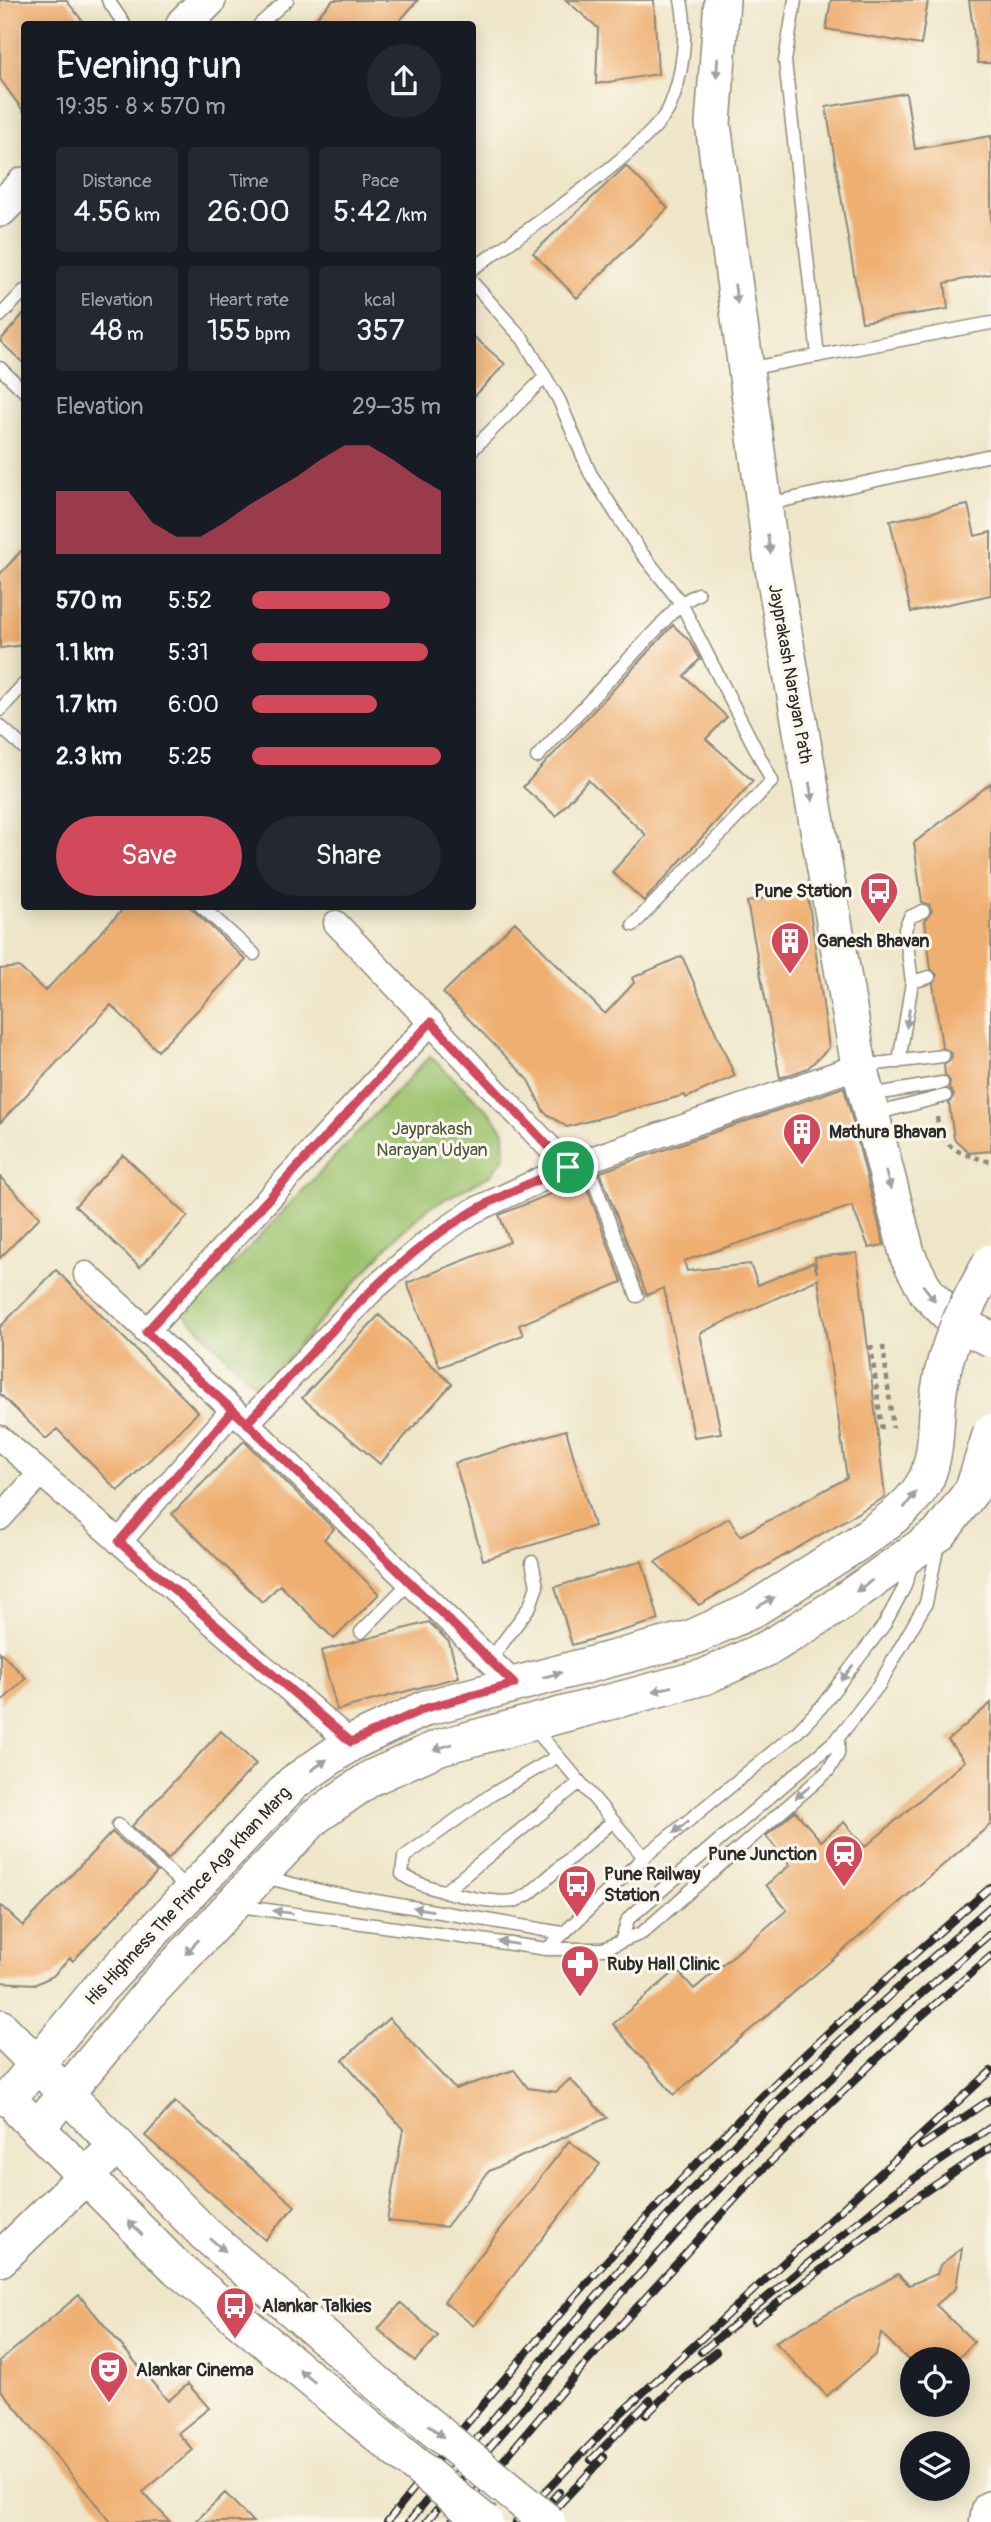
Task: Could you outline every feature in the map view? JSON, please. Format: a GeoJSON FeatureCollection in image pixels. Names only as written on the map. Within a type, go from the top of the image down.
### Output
{"type":"FeatureCollection","features":[{"type":"Feature","properties":{"kind":"highway"},"geometry":{"type":"LineString","coordinates":[[989,2522],[991,2510]]}},
{"type":"Feature","properties":{"kind":"main road","name":"Jayprakash Narayan Path"},"geometry":{"type":"LineString","coordinates":[[722,0],[713,124],[764,505],[804,754],[865,1092],[908,1257],[927,1293],[958,1324]]}},
{"type":"Feature","properties":{"kind":"main road"},"geometry":{"type":"LineString","coordinates":[[0,209],[21,188]]}},
{"type":"Feature","properties":{"kind":"main road","name":"His Highness The Prince Aga Khan Marg"},"geometry":{"type":"LineString","coordinates":[[4,2094],[38,2064],[98,1990],[293,1783],[351,1742],[426,1708],[691,1638],[751,1611],[858,1544],[902,1510],[926,1478],[934,1448],[939,1389],[958,1324],[991,1262]]}},
{"type":"Feature","properties":{"kind":"main road"},"geometry":{"type":"LineString","coordinates":[[958,1324],[991,1339]]}},
{"type":"Feature","properties":{"kind":"main road"},"geometry":{"type":"LineString","coordinates":[[37,2128],[153,1989],[315,1817],[371,1778],[440,1747],[705,1677],[770,1647],[928,1542],[973,1489],[991,1432]]}},
{"type":"Feature","properties":{"kind":"main road"},"geometry":{"type":"LineString","coordinates":[[0,2027],[205,2234],[383,2388],[548,2522]]}},
{"type":"Feature","properties":{"kind":"main road"},"geometry":{"type":"LineString","coordinates":[[4,2094],[177,2268],[485,2522]]}},
{"type":"Feature","properties":{"kind":"main road"},"geometry":{"type":"LineString","coordinates":[[0,2259],[118,2145]]}},
{"type":"Feature","properties":{"kind":"street"},"geometry":{"type":"LineString","coordinates":[[336,923],[431,1022],[577,1163]]}},
{"type":"Feature","properties":{"kind":"street"},"geometry":{"type":"LineString","coordinates":[[146,1332],[431,1022]]}},
{"type":"Feature","properties":{"kind":"street"},"geometry":{"type":"LineString","coordinates":[[119,1542],[240,1417],[371,1291],[428,1242],[473,1211],[577,1163],[865,1092]]}},
{"type":"Feature","properties":{"kind":"street"},"geometry":{"type":"LineString","coordinates":[[86,1273],[146,1332],[240,1417],[514,1684]]}},
{"type":"Feature","properties":{"kind":"street"},"geometry":{"type":"LineString","coordinates":[[0,1438],[351,1742]]}},
{"type":"Feature","properties":{"kind":"street"},"geometry":{"type":"LineString","coordinates":[[0,1518],[40,1474]]}},
{"type":"Feature","properties":{"kind":"lane"},"geometry":{"type":"LineString","coordinates":[[108,0],[122,21]]}},
{"type":"Feature","properties":{"kind":"lane"},"geometry":{"type":"LineString","coordinates":[[263,21],[287,0]]}},
{"type":"Feature","properties":{"kind":"lane"},"geometry":{"type":"LineString","coordinates":[[476,266],[544,220],[628,151],[670,107],[683,50],[685,22],[681,0]]}},
{"type":"Feature","properties":{"kind":"lane"},"geometry":{"type":"LineString","coordinates":[[795,0],[785,61],[818,356]]}},
{"type":"Feature","properties":{"kind":"lane"},"geometry":{"type":"LineString","coordinates":[[476,286],[523,339],[545,377],[590,473],[640,551],[681,603],[772,781],[633,925]]}},
{"type":"Feature","properties":{"kind":"lane"},"geometry":{"type":"LineString","coordinates":[[0,316],[21,294]]}},
{"type":"Feature","properties":{"kind":"lane"},"geometry":{"type":"LineString","coordinates":[[746,369],[991,323]]}},
{"type":"Feature","properties":{"kind":"lane"},"geometry":{"type":"LineString","coordinates":[[0,368],[21,388]]}},
{"type":"Feature","properties":{"kind":"lane"},"geometry":{"type":"LineString","coordinates":[[476,446],[545,377]]}},
{"type":"Feature","properties":{"kind":"lane"},"geometry":{"type":"LineString","coordinates":[[764,505],[991,455]]}},
{"type":"Feature","properties":{"kind":"lane"},"geometry":{"type":"LineString","coordinates":[[537,757],[681,603],[698,594]]}},
{"type":"Feature","properties":{"kind":"lane"},"geometry":{"type":"LineString","coordinates":[[0,710],[21,687]]}},
{"type":"Feature","properties":{"kind":"lane"},"geometry":{"type":"LineString","coordinates":[[0,726],[21,745]]}},
{"type":"Feature","properties":{"kind":"lane"},"geometry":{"type":"LineString","coordinates":[[205,910],[254,954]]}},
{"type":"Feature","properties":{"kind":"lane"},"geometry":{"type":"LineString","coordinates":[[900,1062],[912,982],[905,929],[910,917],[923,911]]}},
{"type":"Feature","properties":{"kind":"lane"},"geometry":{"type":"LineString","coordinates":[[912,982],[929,977]]}},
{"type":"Feature","properties":{"kind":"lane"},"geometry":{"type":"LineString","coordinates":[[865,1092],[900,1062],[943,1056]]}},
{"type":"Feature","properties":{"kind":"lane"},"geometry":{"type":"LineString","coordinates":[[865,1092],[942,1083]]}},
{"type":"Feature","properties":{"kind":"lane"},"geometry":{"type":"LineString","coordinates":[[865,1092],[940,1098]]}},
{"type":"Feature","properties":{"kind":"lane"},"geometry":{"type":"LineString","coordinates":[[577,1163],[636,1296]]}},
{"type":"Feature","properties":{"kind":"lane"},"geometry":{"type":"LineString","coordinates":[[622,1939],[628,1919],[838,1738],[879,1685],[926,1603],[928,1542]]}},
{"type":"Feature","properties":{"kind":"lane"},"geometry":{"type":"LineString","coordinates":[[547,1949],[644,1857],[797,1732],[821,1707],[884,1625],[928,1542]]}},
{"type":"Feature","properties":{"kind":"lane"},"geometry":{"type":"LineString","coordinates":[[489,1660],[530,1606],[537,1586],[532,1562]]}},
{"type":"Feature","properties":{"kind":"lane"},"geometry":{"type":"LineString","coordinates":[[361,1632],[410,1582]]}},
{"type":"Feature","properties":{"kind":"lane"},"geometry":{"type":"LineString","coordinates":[[531,1725],[644,1857]]}},
{"type":"Feature","properties":{"kind":"lane"},"geometry":{"type":"LineString","coordinates":[[231,1905],[547,1949],[603,1949],[642,1933],[828,1771],[838,1754],[838,1738]]}},
{"type":"Feature","properties":{"kind":"lane"},"geometry":{"type":"LineString","coordinates":[[558,1756],[491,1795],[404,1857],[402,1874],[408,1879],[445,1891],[516,1901],[529,1894],[613,1821]]}},
{"type":"Feature","properties":{"kind":"lane"},"geometry":{"type":"LineString","coordinates":[[445,1891],[580,1782]]}},
{"type":"Feature","properties":{"kind":"lane"},"geometry":{"type":"LineString","coordinates":[[118,1825],[191,1892]]}},
{"type":"Feature","properties":{"kind":"lane"},"geometry":{"type":"LineString","coordinates":[[259,1876],[329,1893],[562,1933]]}},
{"type":"Feature","properties":{"kind":"path"},"geometry":{"type":"LineString","coordinates":[[940,1098],[939,1132],[957,1152],[991,1162]]}},
{"type":"Feature","properties":{"kind":"path"},"geometry":{"type":"LineString","coordinates":[[871,1345],[882,1431]]}},
{"type":"Feature","properties":{"kind":"path"},"geometry":{"type":"LineString","coordinates":[[883,1346],[893,1428]]}},
{"type":"Feature","properties":{"kind":"green space","name":"Jayprakash Narayan Udyan"},"geometry":{"type":"Polygon","coordinates":[[[430,1056],[491,1114],[504,1131],[505,1156],[491,1175],[428,1208],[399,1234],[259,1389],[185,1315],[430,1056]]]}},
{"type":"Feature","properties":{"kind":"building"},"geometry":{"type":"Polygon","coordinates":[[[0,0],[66,0],[83,21],[21,21],[21,108],[0,79],[0,0]]]}},
{"type":"Feature","properties":{"kind":"building"},"geometry":{"type":"Polygon","coordinates":[[[333,0],[418,0],[400,21],[313,21],[333,0]]]}},
{"type":"Feature","properties":{"kind":"building"},"geometry":{"type":"Polygon","coordinates":[[[566,0],[654,0],[658,74],[596,84],[598,28],[566,0]]]}},
{"type":"Feature","properties":{"kind":"building"},"geometry":{"type":"Polygon","coordinates":[[[831,0],[928,0],[921,45],[826,29],[831,0]]]}},
{"type":"Feature","properties":{"kind":"building"},"geometry":{"type":"Polygon","coordinates":[[[969,0],[991,0],[991,63],[978,63],[969,0]]]}},
{"type":"Feature","properties":{"kind":"building"},"geometry":{"type":"Polygon","coordinates":[[[906,93],[915,149],[991,136],[991,274],[945,283],[948,309],[862,322],[826,107],[906,93]]]}},
{"type":"Feature","properties":{"kind":"building"},"geometry":{"type":"Polygon","coordinates":[[[626,166],[668,208],[577,298],[533,253],[626,166]]]}},
{"type":"Feature","properties":{"kind":"building"},"geometry":{"type":"Polygon","coordinates":[[[21,316],[21,361],[0,341],[21,316]]]}},
{"type":"Feature","properties":{"kind":"building"},"geometry":{"type":"Polygon","coordinates":[[[476,339],[505,364],[476,395],[476,339]]]}},
{"type":"Feature","properties":{"kind":"building"},"geometry":{"type":"Polygon","coordinates":[[[968,505],[975,536],[991,532],[991,595],[911,612],[890,521],[968,505]]]}},
{"type":"Feature","properties":{"kind":"building"},"geometry":{"type":"Polygon","coordinates":[[[21,551],[21,645],[0,648],[0,574],[21,551]]]}},
{"type":"Feature","properties":{"kind":"building"},"geometry":{"type":"Polygon","coordinates":[[[673,625],[690,641],[700,659],[684,676],[727,717],[706,739],[753,781],[644,901],[612,872],[646,835],[588,780],[556,816],[523,787],[673,625]]]}},
{"type":"Feature","properties":{"kind":"building"},"geometry":{"type":"Polygon","coordinates":[[[991,783],[991,1151],[970,1153],[954,1139],[949,1103],[954,1095],[949,1088],[950,1081],[945,1075],[944,1065],[951,1060],[952,1054],[942,1047],[933,984],[937,975],[931,969],[925,920],[932,911],[929,904],[922,902],[914,843],[991,783]]]}},
{"type":"Feature","properties":{"kind":"building","name":"Ganesh Bhavan"},"geometry":{"type":"Polygon","coordinates":[[[807,889],[829,1048],[808,1068],[780,1078],[747,902],[807,889]]]}},
{"type":"Feature","properties":{"kind":"building"},"geometry":{"type":"Polygon","coordinates":[[[122,910],[193,910],[246,960],[158,1051],[111,1005],[0,1123],[0,969],[19,967],[45,991],[122,910]]]}},
{"type":"Feature","properties":{"kind":"building"},"geometry":{"type":"Polygon","coordinates":[[[515,922],[605,1014],[634,983],[632,978],[682,956],[735,1076],[686,1098],[685,1095],[567,1127],[544,1112],[527,1078],[443,993],[515,922]]]}},
{"type":"Feature","properties":{"kind":"building"},"geometry":{"type":"Polygon","coordinates":[[[844,1087],[884,1245],[869,1248],[852,1206],[684,1261],[687,1271],[750,1264],[758,1285],[813,1262],[817,1273],[815,1257],[857,1253],[885,1497],[699,1605],[655,1562],[729,1518],[740,1536],[847,1478],[818,1279],[700,1333],[721,1433],[694,1437],[664,1288],[647,1295],[600,1172],[844,1087]]]}},
{"type":"Feature","properties":{"kind":"building"},"geometry":{"type":"Polygon","coordinates":[[[123,1155],[188,1216],[140,1267],[75,1206],[123,1155]]]}},
{"type":"Feature","properties":{"kind":"building"},"geometry":{"type":"Polygon","coordinates":[[[0,1177],[40,1217],[0,1258],[0,1177]]]}},
{"type":"Feature","properties":{"kind":"building"},"geometry":{"type":"Polygon","coordinates":[[[584,1180],[622,1282],[519,1325],[523,1335],[440,1367],[407,1283],[510,1242],[499,1215],[584,1180]]]}},
{"type":"Feature","properties":{"kind":"building"},"geometry":{"type":"Polygon","coordinates":[[[56,1270],[198,1412],[118,1491],[57,1429],[46,1439],[0,1394],[0,1327],[56,1270]]]}},
{"type":"Feature","properties":{"kind":"building"},"geometry":{"type":"Polygon","coordinates":[[[379,1315],[452,1384],[380,1464],[302,1398],[379,1315]]]}},
{"type":"Feature","properties":{"kind":"building"},"geometry":{"type":"Polygon","coordinates":[[[566,1430],[594,1526],[483,1560],[455,1463],[566,1430]]]}},
{"type":"Feature","properties":{"kind":"building"},"geometry":{"type":"Polygon","coordinates":[[[244,1441],[334,1529],[324,1539],[379,1594],[334,1639],[280,1585],[262,1602],[172,1514],[244,1441]]]}},
{"type":"Feature","properties":{"kind":"building"},"geometry":{"type":"Polygon","coordinates":[[[642,1561],[659,1620],[572,1645],[555,1587],[642,1561]]]}},
{"type":"Feature","properties":{"kind":"building"},"geometry":{"type":"Polygon","coordinates":[[[429,1622],[449,1642],[459,1677],[337,1710],[321,1651],[429,1622]]]}},
{"type":"Feature","properties":{"kind":"building"},"geometry":{"type":"Polygon","coordinates":[[[0,1652],[26,1678],[0,1703],[0,1652]]]}},
{"type":"Feature","properties":{"kind":"building"},"geometry":{"type":"Polygon","coordinates":[[[991,1703],[991,1824],[674,2095],[613,2024],[677,1970],[694,1989],[787,1910],[766,1885],[790,1865],[766,1836],[795,1811],[821,1841],[844,1822],[865,1847],[965,1761],[948,1740],[991,1703]]]}},
{"type":"Feature","properties":{"kind":"building"},"geometry":{"type":"Polygon","coordinates":[[[221,1731],[256,1764],[168,1859],[132,1826],[221,1731]]]}},
{"type":"Feature","properties":{"kind":"building"},"geometry":{"type":"Polygon","coordinates":[[[112,1832],[157,1872],[73,1961],[70,1958],[53,1976],[36,1984],[0,1982],[0,1905],[23,1926],[112,1832]]]}},
{"type":"Feature","properties":{"kind":"building"},"geometry":{"type":"Polygon","coordinates":[[[389,2018],[455,2089],[514,2070],[528,2088],[556,2092],[570,2079],[607,2118],[489,2171],[446,2227],[387,2221],[403,2129],[343,2060],[389,2018]]]}},
{"type":"Feature","properties":{"kind":"building"},"geometry":{"type":"Polygon","coordinates":[[[175,2102],[295,2206],[265,2240],[145,2136],[175,2102]]]}},
{"type":"Feature","properties":{"kind":"building"},"geometry":{"type":"Polygon","coordinates":[[[569,2141],[600,2164],[474,2326],[444,2302],[569,2141]]]}},
{"type":"Feature","properties":{"kind":"building"},"geometry":{"type":"Polygon","coordinates":[[[962,2248],[956,2288],[936,2305],[974,2342],[969,2347],[900,2347],[900,2352],[881,2333],[876,2354],[827,2396],[775,2342],[898,2274],[909,2285],[937,2274],[940,2265],[962,2248]]]}},
{"type":"Feature","properties":{"kind":"building","name":"Alankar Cinema"},"geometry":{"type":"Polygon","coordinates":[[[79,2295],[168,2401],[188,2384],[209,2408],[178,2433],[193,2450],[143,2492],[170,2522],[111,2522],[0,2389],[0,2361],[79,2295]]]}},
{"type":"Feature","properties":{"kind":"building"},"geometry":{"type":"Polygon","coordinates":[[[401,2303],[438,2336],[415,2361],[378,2329],[401,2303]]]}},
{"type":"Feature","properties":{"kind":"building"},"geometry":{"type":"Polygon","coordinates":[[[225,2493],[253,2522],[195,2522],[225,2493]]]}},
{"type":"Feature","properties":{"kind":"railway"},"geometry":{"type":"LineString","coordinates":[[387,2522],[549,2326],[676,2185],[752,2106],[819,2042],[991,1887]]}},
{"type":"Feature","properties":{"kind":"railway"},"geometry":{"type":"LineString","coordinates":[[409,2522],[564,2334],[727,2152],[823,2057],[991,1906]]}},
{"type":"Feature","properties":{"kind":"railway"},"geometry":{"type":"LineString","coordinates":[[426,2522],[624,2291],[743,2163],[898,2014],[991,1933]]}},
{"type":"Feature","properties":{"kind":"railway"},"geometry":{"type":"LineString","coordinates":[[451,2522],[579,2371],[757,2175],[918,2019],[991,1956]]}},
{"type":"Feature","properties":{"kind":"railway"},"geometry":{"type":"LineString","coordinates":[[516,2522],[621,2413],[991,2071]]}},
{"type":"Feature","properties":{"kind":"railway"},"geometry":{"type":"LineString","coordinates":[[921,2146],[991,2099]]}},
{"type":"Feature","properties":{"kind":"railway"},"geometry":{"type":"LineString","coordinates":[[701,2352],[894,2192],[991,2127]]}},
{"type":"Feature","properties":{"kind":"railway"},"geometry":{"type":"LineString","coordinates":[[754,2321],[910,2202],[991,2147]]}},
{"type":"Feature","properties":{"kind":"railway"},"geometry":{"type":"LineString","coordinates":[[646,2415],[683,2378],[716,2352]]}},
{"type":"Feature","properties":{"kind":"railway"},"geometry":{"type":"LineString","coordinates":[[591,2460],[650,2400]]}},
{"type":"Feature","properties":{"kind":"railway"},"geometry":{"type":"LineString","coordinates":[[556,2508],[604,2457]]}},
{"type":"Feature","properties":{"kind":"railway"},"geometry":{"type":"LineString","coordinates":[[532,2522],[559,2492]]}},
{"type":"Feature","properties":{"kind":"place","name":"Pune Station"},"geometry":{"type":"Point","coordinates":[879,925]}},
{"type":"Feature","properties":{"kind":"place","name":"Ganesh Bhavan"},"geometry":{"type":"Point","coordinates":[790,975]}},
{"type":"Feature","properties":{"kind":"place","name":"Mathura Bhavan"},"geometry":{"type":"Point","coordinates":[802,1166]}},
{"type":"Feature","properties":{"kind":"place","name":"Pune Junction"},"geometry":{"type":"Point","coordinates":[844,1888]}},
{"type":"Feature","properties":{"kind":"place","name":"Pune Railway Station"},"geometry":{"type":"Point","coordinates":[577,1918]}},
{"type":"Feature","properties":{"kind":"place","name":"Ruby Hall Clinic"},"geometry":{"type":"Point","coordinates":[580,1998]}},
{"type":"Feature","properties":{"kind":"place","name":"Alankar Talkies"},"geometry":{"type":"Point","coordinates":[235,2340]}},
{"type":"Feature","properties":{"kind":"place","name":"Alankar Cinema"},"geometry":{"type":"Point","coordinates":[109,2404]}},
{"type":"Feature","properties":{"kind":"route"},"geometry":{"type":"LineString","coordinates":[[568,1167],[431,1022],[146,1332],[233,1410],[247,1423],[514,1684],[426,1708],[351,1742],[119,1542],[233,1410],[247,1423],[371,1291],[428,1242],[473,1211],[568,1167]]}}]}
